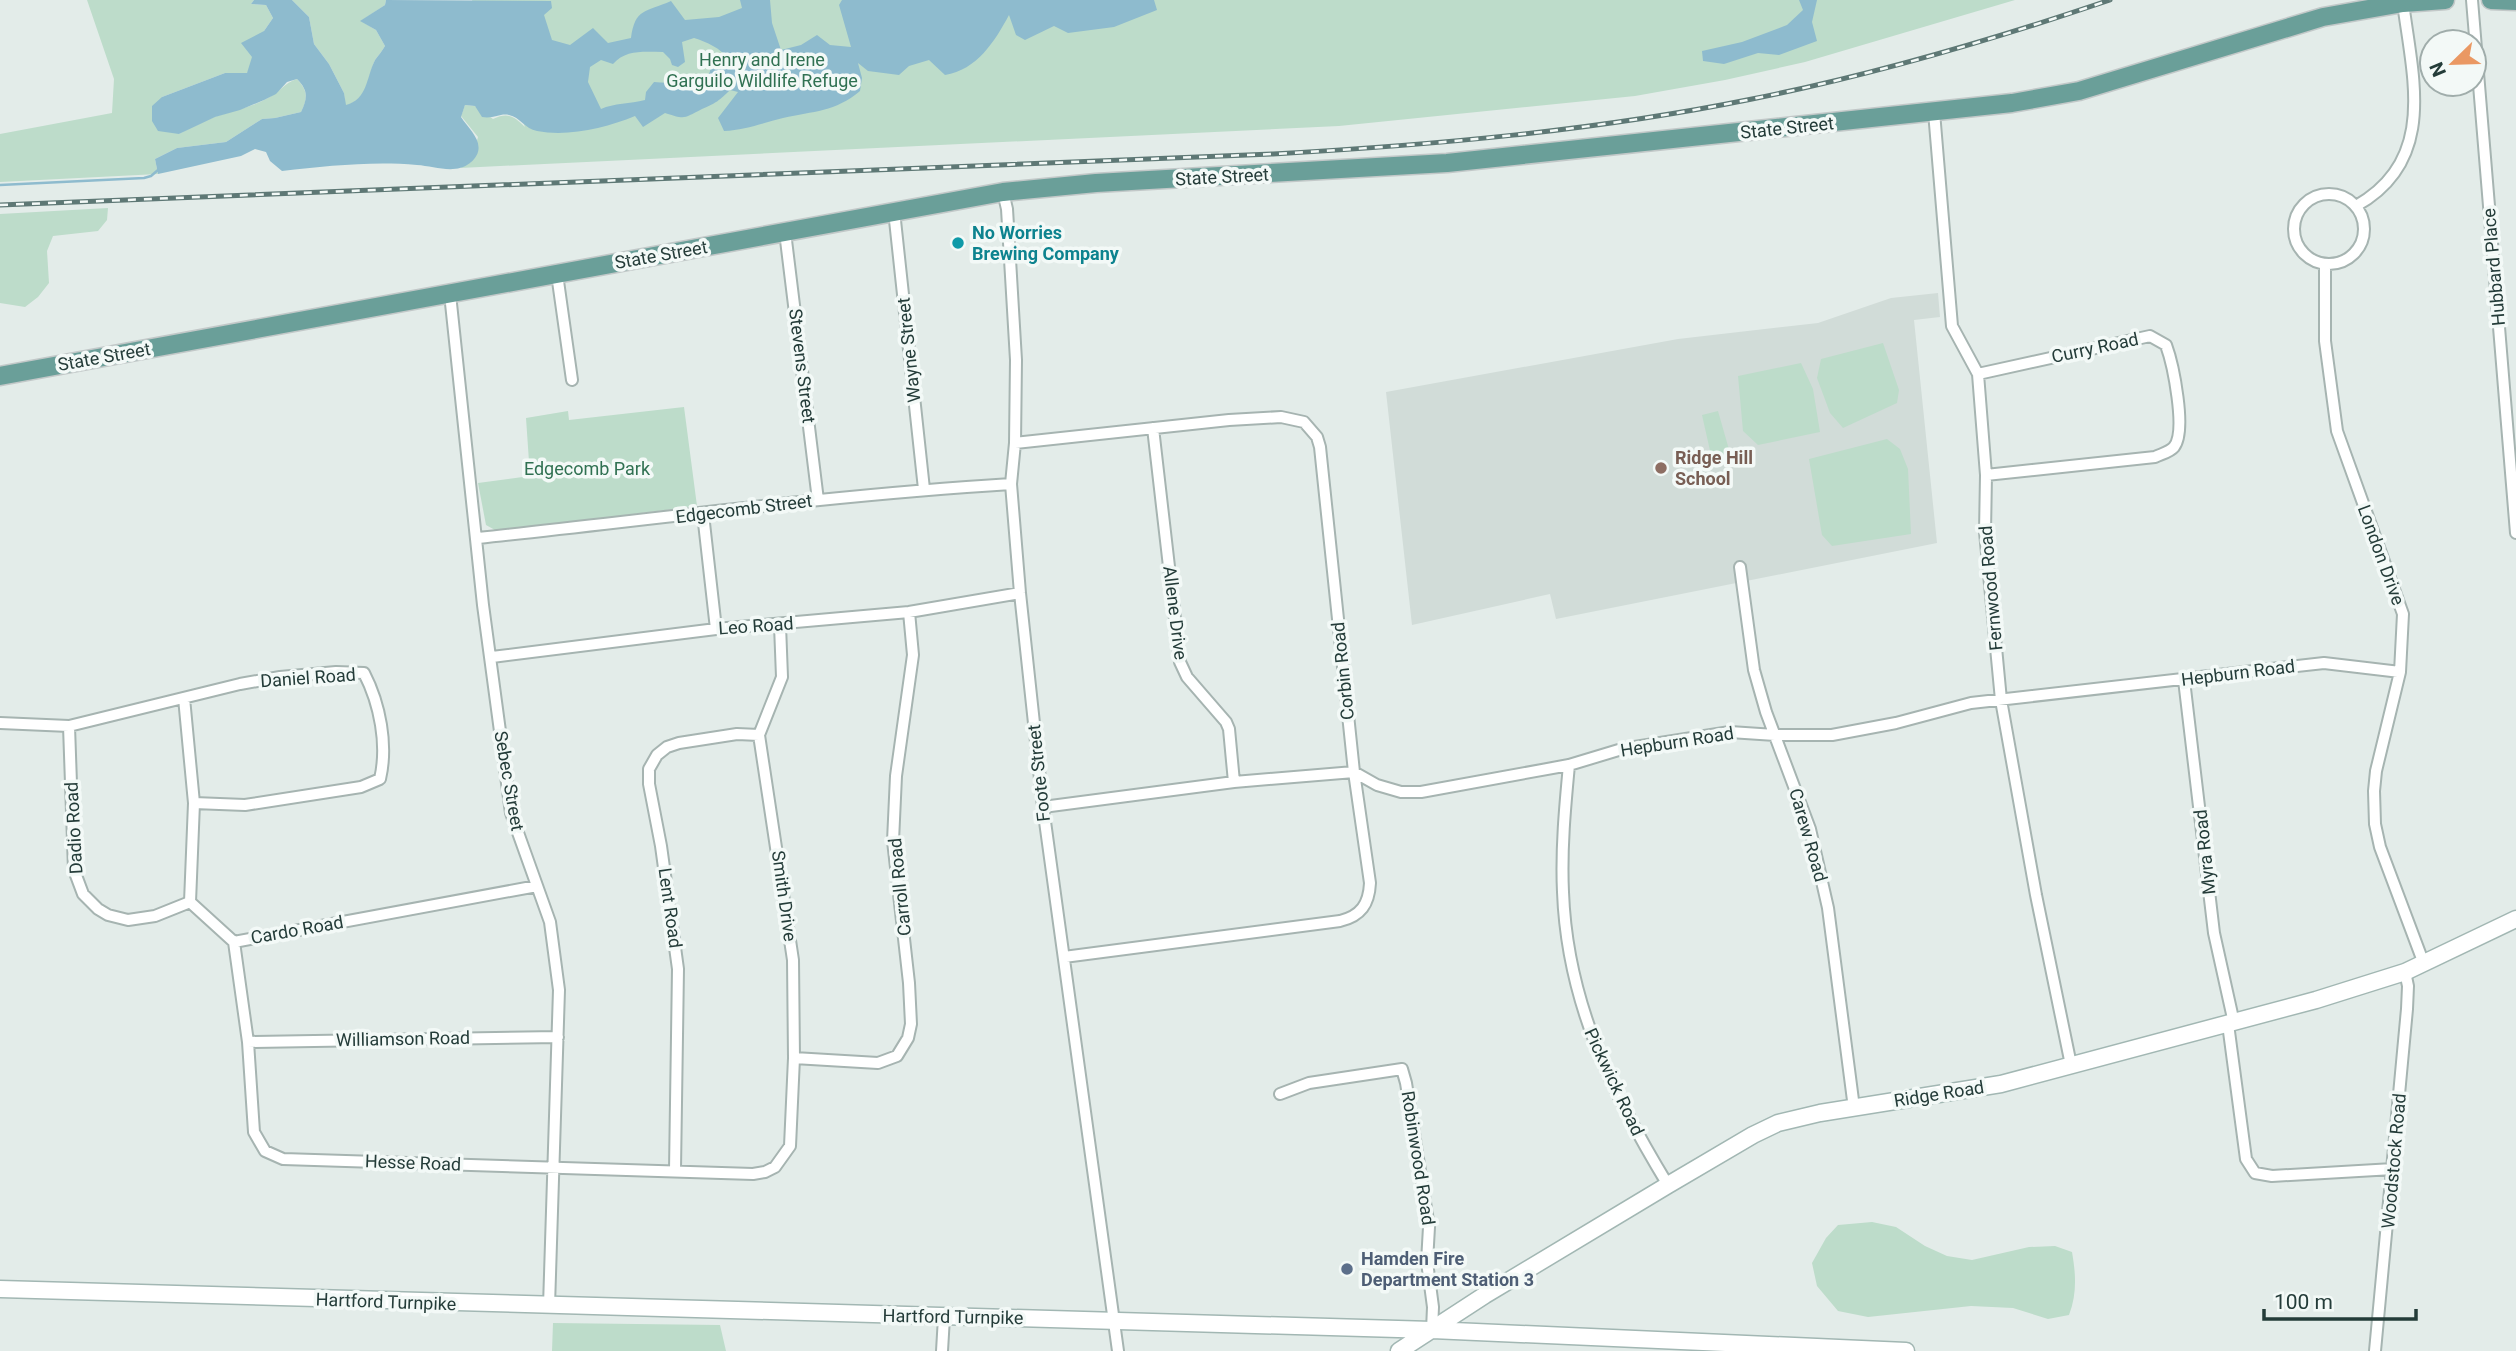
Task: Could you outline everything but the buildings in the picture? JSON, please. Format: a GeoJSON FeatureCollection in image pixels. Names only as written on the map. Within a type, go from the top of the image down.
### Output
{"type":"FeatureCollection","features":[{"type":"Feature","properties":{"kind":"main road","name":"State Street"},"geometry":{"type":"LineString","coordinates":[[0,376],[1003,192],[1447,163],[2012,103],[2079,91],[2323,17],[2403,3],[2445,0]]}},
{"type":"Feature","properties":{"kind":"main road"},"geometry":{"type":"LineString","coordinates":[[2491,0],[2516,1]]}},
{"type":"Feature","properties":{"kind":"main road","name":"Ridge Road"},"geometry":{"type":"LineString","coordinates":[[1399,1351],[1485,1295],[1766,1128],[1794,1118],[1986,1087],[2231,1024],[2405,972],[2516,919]]}},
{"type":"Feature","properties":{"kind":"main road","name":"Hartford Turnpike"},"geometry":{"type":"LineString","coordinates":[[0,1289],[1432,1330],[1906,1351]]}},
{"type":"Feature","properties":{"kind":"street","name":"Hubbard Place"},"geometry":{"type":"LineString","coordinates":[[2472,0],[2516,533]]}},
{"type":"Feature","properties":{"kind":"street"},"geometry":{"type":"LineString","coordinates":[[2356,206],[2372,197],[2398,170],[2412,135],[2416,113],[2403,3]]}},
{"type":"Feature","properties":{"kind":"street","name":"Fernwood Road"},"geometry":{"type":"LineString","coordinates":[[1934,112],[1952,326],[1978,374],[1986,475],[1985,532],[2001,700],[2040,920],[2071,1065]]}},
{"type":"Feature","properties":{"kind":"street","name":"Foote Street"},"geometry":{"type":"LineString","coordinates":[[1003,192],[1007,209],[1016,360],[1015,443],[1011,484],[1020,593],[1042,807],[1118,1351]]}},
{"type":"Feature","properties":{"kind":"street"},"geometry":{"type":"LineString","coordinates":[[2325,193],[2337,194],[2356,206],[2364,225],[2360,246],[2345,260],[2325,264],[2304,254],[2297,245],[2294,223],[2304,203],[2325,193]]}},
{"type":"Feature","properties":{"kind":"street","name":"Wayne Street"},"geometry":{"type":"LineString","coordinates":[[894,211],[924,489]]}},
{"type":"Feature","properties":{"kind":"street","name":"Stevens Street"},"geometry":{"type":"LineString","coordinates":[[785,232],[818,500]]}},
{"type":"Feature","properties":{"kind":"street","name":"London Drive"},"geometry":{"type":"LineString","coordinates":[[2325,264],[2325,341],[2337,431],[2403,614],[2400,672],[2391,718],[2379,754],[2374,807],[2380,846],[2424,964]]}},
{"type":"Feature","properties":{"kind":"street"},"geometry":{"type":"LineString","coordinates":[[557,274],[572,380]]}},
{"type":"Feature","properties":{"kind":"street","name":"Sebec Street"},"geometry":{"type":"LineString","coordinates":[[450,294],[483,605],[511,813],[550,922],[559,990],[549,1306]]}},
{"type":"Feature","properties":{"kind":"street","name":"Curry Road"},"geometry":{"type":"LineString","coordinates":[[1978,374],[2150,336],[2166,345],[2172,362],[2181,436],[2173,449],[2155,457],[1986,475]]}},
{"type":"Feature","properties":{"kind":"street","name":"Corbin Road"},"geometry":{"type":"LineString","coordinates":[[1015,443],[1281,417],[1304,422],[1317,437],[1354,772],[1370,883],[1368,901],[1357,914],[1340,921],[1064,957]]}},
{"type":"Feature","properties":{"kind":"street","name":"Allene Drive"},"geometry":{"type":"LineString","coordinates":[[1153,428],[1180,662],[1187,677],[1226,722],[1234,782]]}},
{"type":"Feature","properties":{"kind":"street","name":"Edgecomb Street"},"geometry":{"type":"LineString","coordinates":[[478,538],[924,489],[1011,484]]}},
{"type":"Feature","properties":{"kind":"street"},"geometry":{"type":"LineString","coordinates":[[702,514],[716,629]]}},
{"type":"Feature","properties":{"kind":"street","name":"Carew Road"},"geometry":{"type":"LineString","coordinates":[[1740,567],[1754,670],[1810,829],[1828,908],[1854,1108]]}},
{"type":"Feature","properties":{"kind":"street","name":"Leo Road"},"geometry":{"type":"LineString","coordinates":[[492,657],[716,629],[909,612],[1020,593]]}},
{"type":"Feature","properties":{"kind":"street","name":"Carroll Road"},"geometry":{"type":"LineString","coordinates":[[794,1058],[878,1063],[897,1056],[908,1038],[911,1024],[909,983],[893,841],[896,776],[913,654],[909,612]]}},
{"type":"Feature","properties":{"kind":"street"},"geometry":{"type":"LineString","coordinates":[[759,735],[782,677],[780,625]]}},
{"type":"Feature","properties":{"kind":"street","name":"Hepburn Road"},"geometry":{"type":"LineString","coordinates":[[1354,772],[1377,785],[1401,792],[1421,792],[1569,765],[1622,749],[1730,732],[1775,735],[1832,734],[1896,723],[1971,703],[2325,663],[2400,672]]}},
{"type":"Feature","properties":{"kind":"street","name":"Daniel Road"},"geometry":{"type":"LineString","coordinates":[[0,723],[69,726],[240,684],[336,672],[364,673],[374,692],[385,758],[380,779],[361,787],[245,805],[194,803]]}},
{"type":"Feature","properties":{"kind":"street","name":"Myra Road"},"geometry":{"type":"LineString","coordinates":[[2184,680],[2214,933],[2231,1024],[2246,1159],[2255,1173],[2272,1176],[2393,1168]]}},
{"type":"Feature","properties":{"kind":"street"},"geometry":{"type":"LineString","coordinates":[[184,698],[194,803],[190,902]]}},
{"type":"Feature","properties":{"kind":"street","name":"Dadio Road"},"geometry":{"type":"LineString","coordinates":[[69,726],[74,870],[83,894],[108,915],[128,920],[155,916],[190,902]]}},
{"type":"Feature","properties":{"kind":"street","name":"Lent Road"},"geometry":{"type":"LineString","coordinates":[[675,1170],[678,969],[661,846],[649,784],[649,769],[657,755],[667,747],[679,743],[737,734],[759,735]]}},
{"type":"Feature","properties":{"kind":"street","name":"Smith Drive"},"geometry":{"type":"LineString","coordinates":[[759,735],[793,960],[794,1058],[790,1146],[775,1167]]}},
{"type":"Feature","properties":{"kind":"street","name":"Pickwick Road"},"geometry":{"type":"LineString","coordinates":[[1569,765],[1564,823],[1563,894],[1572,968],[1581,1007],[1619,1100],[1668,1185]]}},
{"type":"Feature","properties":{"kind":"street"},"geometry":{"type":"LineString","coordinates":[[1042,807],[1234,782],[1354,772]]}},
{"type":"Feature","properties":{"kind":"street","name":"Cardo Road"},"geometry":{"type":"LineString","coordinates":[[190,902],[234,942],[537,886]]}},
{"type":"Feature","properties":{"kind":"street","name":"Hesse Road"},"geometry":{"type":"LineString","coordinates":[[234,942],[248,1042],[254,1132],[265,1151],[274,1157],[752,1174],[775,1167]]}},
{"type":"Feature","properties":{"kind":"street","name":"Woodstock Road"},"geometry":{"type":"LineString","coordinates":[[2375,1351],[2407,1009],[2408,986],[2405,972]]}},
{"type":"Feature","properties":{"kind":"street","name":"Williamson Road"},"geometry":{"type":"LineString","coordinates":[[248,1042],[558,1037]]}},
{"type":"Feature","properties":{"kind":"street","name":"Robinwood Road"},"geometry":{"type":"LineString","coordinates":[[1280,1094],[1309,1083],[1402,1069],[1429,1227],[1427,1262],[1433,1307],[1432,1330]]}},
{"type":"Feature","properties":{"kind":"street"},"geometry":{"type":"LineString","coordinates":[[942,1351],[944,1317]]}},
{"type":"Feature","properties":{"kind":"shaded area","name":"Ridge Hill School"},"geometry":{"type":"Polygon","coordinates":[[[1938,293],[1940,317],[1914,320],[1937,543],[1556,619],[1550,594],[1412,625],[1386,392],[1678,339],[1818,323],[1891,298],[1938,293]]]}},
{"type":"Feature","properties":{"kind":"green space"},"geometry":{"type":"Polygon","coordinates":[[[87,0],[254,0],[251,4],[266,5],[273,18],[264,31],[247,74],[225,73],[162,97],[179,134],[214,117],[260,102],[297,79],[306,95],[301,112],[262,119],[226,142],[177,148],[155,159],[158,174],[0,182],[0,134],[112,113],[114,79],[87,0]]]}},
{"type":"Feature","properties":{"kind":"green space"},"geometry":{"type":"Polygon","coordinates":[[[292,0],[386,0],[385,5],[361,21],[376,30],[385,46],[375,60],[366,88],[353,103],[345,106],[344,93],[329,64],[314,44],[309,17],[292,0]]]}},
{"type":"Feature","properties":{"kind":"green space","name":"Henry and Irene Garguilo Wildlife Refuge"},"geometry":{"type":"Polygon","coordinates":[[[472,0],[2015,0],[1805,62],[1635,96],[1339,126],[460,168],[471,162],[478,137],[461,116],[465,105],[475,106],[493,119],[510,116],[525,127],[472,0]]]}},
{"type":"Feature","properties":{"kind":"green space"},"geometry":{"type":"Polygon","coordinates":[[[108,208],[107,220],[98,231],[53,236],[47,251],[49,283],[38,297],[25,307],[0,303],[0,214],[108,208]]]}},
{"type":"Feature","properties":{"kind":"green space"},"geometry":{"type":"Polygon","coordinates":[[[1883,343],[1899,390],[1897,403],[1843,428],[1830,413],[1817,378],[1821,359],[1883,343]]]}},
{"type":"Feature","properties":{"kind":"green space"},"geometry":{"type":"Polygon","coordinates":[[[1801,363],[1813,389],[1820,432],[1758,445],[1743,431],[1738,376],[1801,363]]]}},
{"type":"Feature","properties":{"kind":"green space","name":"Edgecomb Park"},"geometry":{"type":"Polygon","coordinates":[[[684,407],[697,506],[509,530],[495,530],[486,525],[478,483],[530,476],[526,418],[568,411],[569,420],[684,407]]]}},
{"type":"Feature","properties":{"kind":"green space"},"geometry":{"type":"Polygon","coordinates":[[[1718,411],[1732,460],[1713,464],[1702,415],[1718,411]]]}},
{"type":"Feature","properties":{"kind":"green space"},"geometry":{"type":"Polygon","coordinates":[[[1887,439],[1900,449],[1908,469],[1911,534],[1832,546],[1822,535],[1809,459],[1887,439]]]}},
{"type":"Feature","properties":{"kind":"green space"},"geometry":{"type":"Polygon","coordinates":[[[1872,1222],[1896,1227],[1925,1246],[1947,1256],[1972,1260],[2029,1247],[2055,1246],[2072,1252],[2075,1284],[2069,1315],[2048,1319],[2013,1308],[1971,1306],[1868,1317],[1838,1311],[1817,1286],[1812,1263],[1826,1238],[1838,1225],[1872,1222]]]}},
{"type":"Feature","properties":{"kind":"green space"},"geometry":{"type":"Polygon","coordinates":[[[553,1323],[720,1325],[726,1351],[552,1351],[553,1323]]]}},
{"type":"Feature","properties":{"kind":"water"},"geometry":{"type":"Polygon","coordinates":[[[254,0],[292,0],[309,17],[314,44],[329,64],[344,93],[346,105],[359,98],[375,60],[385,46],[376,30],[360,21],[385,5],[386,0],[551,1],[552,8],[544,15],[552,40],[570,45],[593,28],[608,43],[631,38],[635,21],[643,12],[671,1],[685,20],[719,17],[742,8],[740,0],[770,0],[772,23],[781,50],[801,45],[817,35],[830,45],[851,47],[839,5],[842,0],[1154,0],[1157,10],[1114,27],[1068,33],[1054,26],[1025,40],[1016,35],[1009,15],[984,53],[976,61],[956,72],[945,75],[929,60],[909,66],[899,75],[868,71],[858,63],[862,78],[860,91],[842,103],[824,110],[739,129],[724,131],[718,118],[738,92],[730,90],[714,103],[685,117],[665,113],[643,127],[635,116],[599,128],[561,133],[533,130],[509,115],[482,117],[475,106],[465,105],[461,117],[476,139],[478,151],[470,163],[458,169],[383,164],[282,171],[270,161],[266,152],[255,149],[241,156],[158,174],[155,159],[177,148],[226,142],[262,119],[301,112],[306,94],[297,79],[287,82],[276,94],[264,100],[215,117],[179,134],[158,131],[152,121],[152,106],[162,97],[225,73],[247,73],[252,57],[241,43],[264,31],[273,18],[266,5],[251,4],[254,0]],[[694,38],[682,42],[685,62],[678,67],[672,65],[663,52],[636,52],[618,59],[613,64],[601,60],[590,67],[588,82],[601,109],[645,100],[646,92],[654,82],[696,79],[709,74],[711,68],[723,65],[729,59],[717,49],[694,38]]]}},
{"type":"Feature","properties":{"kind":"water"},"geometry":{"type":"Polygon","coordinates":[[[1799,0],[1817,0],[1812,22],[1817,41],[1779,55],[1758,53],[1724,64],[1703,61],[1702,51],[1742,42],[1787,25],[1803,10],[1799,0]]]}},
{"type":"Feature","properties":{"kind":"waterway"},"geometry":{"type":"LineString","coordinates":[[0,185],[144,178],[158,170]]}},
{"type":"Feature","properties":{"kind":"railway"},"geometry":{"type":"LineString","coordinates":[[0,205],[1273,154],[1453,141],[1633,120],[1752,99],[1932,55],[2110,0]]}},
{"type":"Feature","properties":{"kind":"place","name":"No Worries Brewing Company"},"geometry":{"type":"Point","coordinates":[958,243]}},
{"type":"Feature","properties":{"kind":"place","name":"Ridge Hill School"},"geometry":{"type":"Point","coordinates":[1661,468]}},
{"type":"Feature","properties":{"kind":"place","name":"Hamden Fire Department Station 3"},"geometry":{"type":"Point","coordinates":[1347,1269]}}]}
